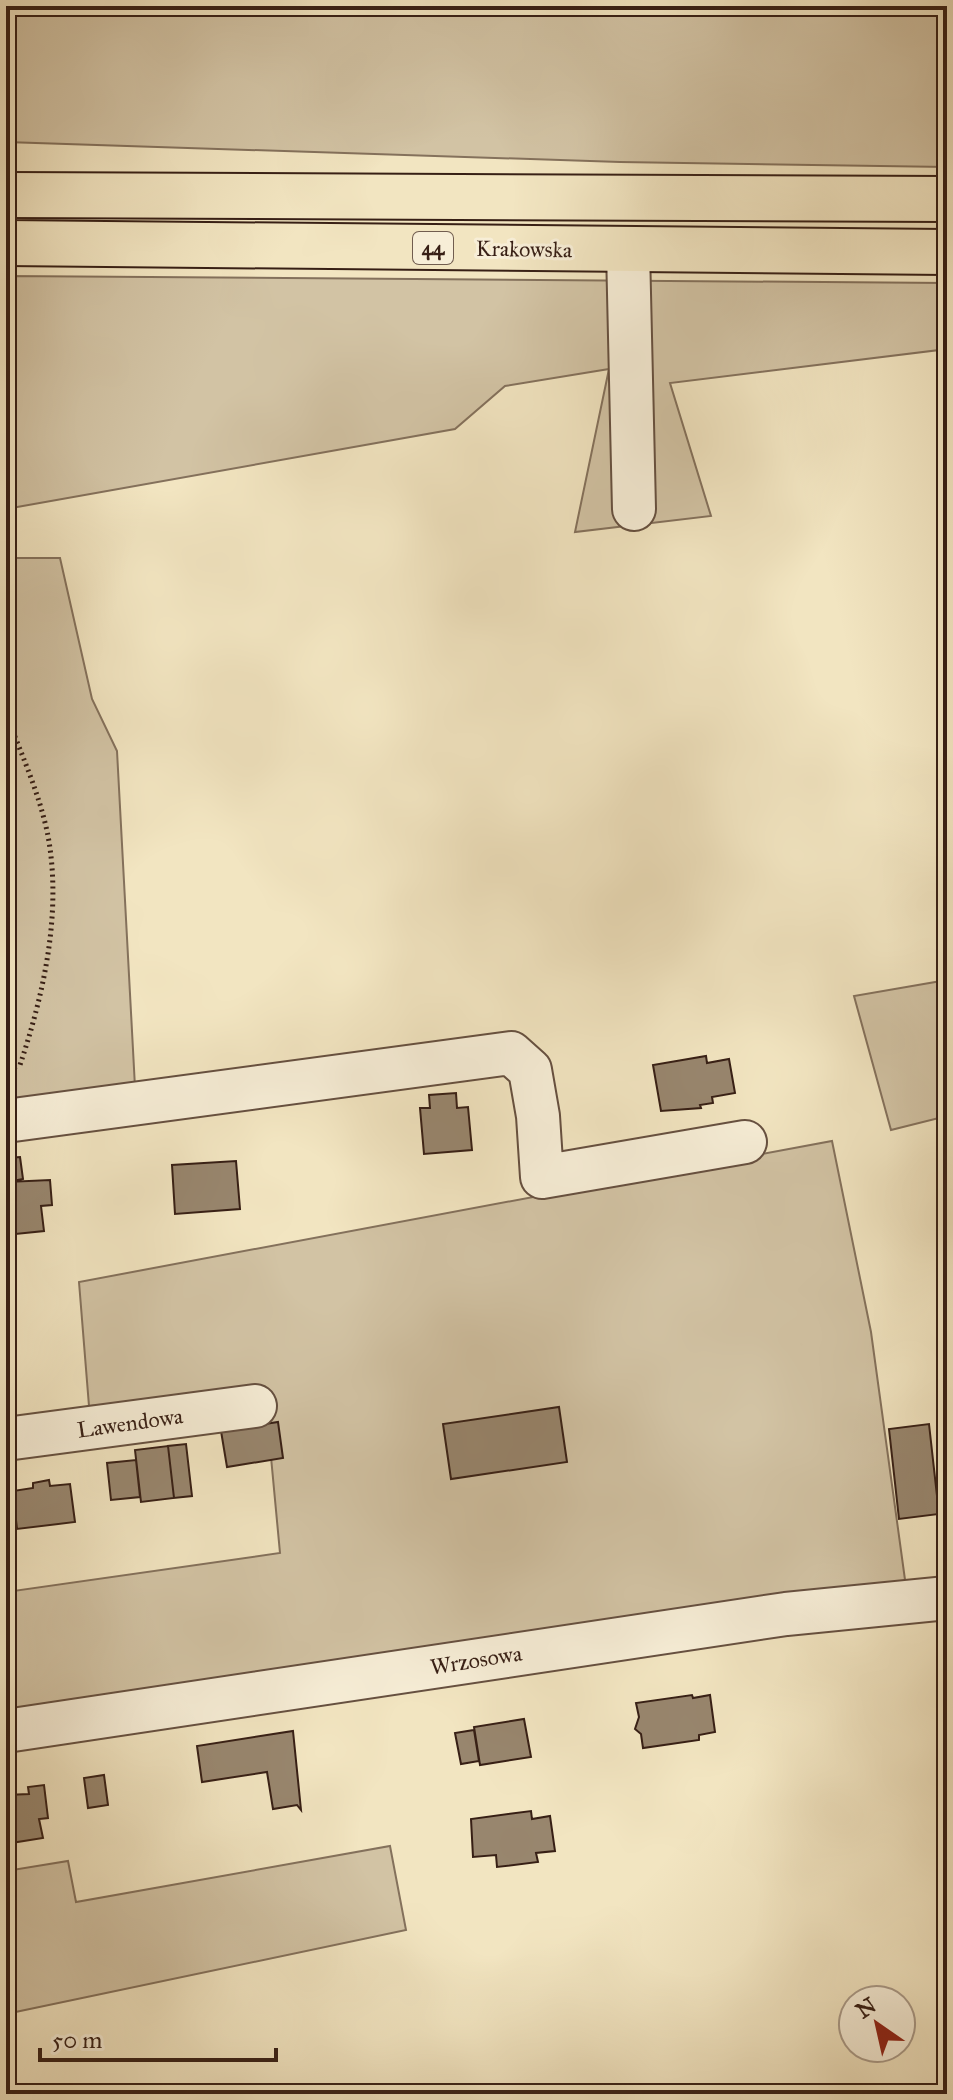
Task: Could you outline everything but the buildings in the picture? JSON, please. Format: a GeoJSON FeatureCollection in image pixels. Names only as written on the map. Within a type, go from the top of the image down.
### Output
{"type":"FeatureCollection","features":[{"type":"Feature","properties":{"kind":"main road"},"geometry":{"type":"LineString","coordinates":[[6,195],[947,199]]}},
{"type":"Feature","properties":{"kind":"main road","name":"Krakowska"},"geometry":{"type":"LineString","coordinates":[[6,243],[947,252]]}},
{"type":"Feature","properties":{"kind":"street"},"geometry":{"type":"LineString","coordinates":[[628,250],[634,509]]}},
{"type":"Feature","properties":{"kind":"street"},"geometry":{"type":"LineString","coordinates":[[6,1121],[511,1053],[530,1070],[538,1116],[542,1177],[745,1142]]}},
{"type":"Feature","properties":{"kind":"street","name":"Lawendowa"},"geometry":{"type":"LineString","coordinates":[[6,1439],[255,1406]]}},
{"type":"Feature","properties":{"kind":"street","name":"Wrzosowa"},"geometry":{"type":"LineString","coordinates":[[6,1731],[786,1614],[947,1598]]}},
{"type":"Feature","properties":{"kind":"path"},"geometry":{"type":"LineString","coordinates":[[6,714],[48,836],[54,912],[37,1016],[20,1065],[6,1070]]}},
{"type":"Feature","properties":{"kind":"shaded area"},"geometry":{"type":"Polygon","coordinates":[[[6,6],[947,6],[947,167],[620,162],[6,142],[6,6]]]}},
{"type":"Feature","properties":{"kind":"shaded area"},"geometry":{"type":"Polygon","coordinates":[[[6,276],[947,283],[947,349],[670,383],[711,516],[575,532],[609,369],[505,386],[455,429],[6,509],[6,276]]]}},
{"type":"Feature","properties":{"kind":"shaded area"},"geometry":{"type":"Polygon","coordinates":[[[6,558],[60,558],[92,699],[117,751],[135,1087],[6,1103],[6,558]]]}},
{"type":"Feature","properties":{"kind":"shaded area"},"geometry":{"type":"Polygon","coordinates":[[[947,980],[947,1116],[891,1130],[854,996],[947,980]]]}},
{"type":"Feature","properties":{"kind":"shaded area"},"geometry":{"type":"Polygon","coordinates":[[[832,1141],[871,1332],[906,1587],[6,1718],[6,1592],[280,1553],[265,1393],[89,1406],[79,1282],[832,1141]]]}},
{"type":"Feature","properties":{"kind":"shaded area"},"geometry":{"type":"Polygon","coordinates":[[[390,1846],[406,1930],[6,2014],[6,1871],[68,1861],[76,1902],[390,1846]]]}}]}
